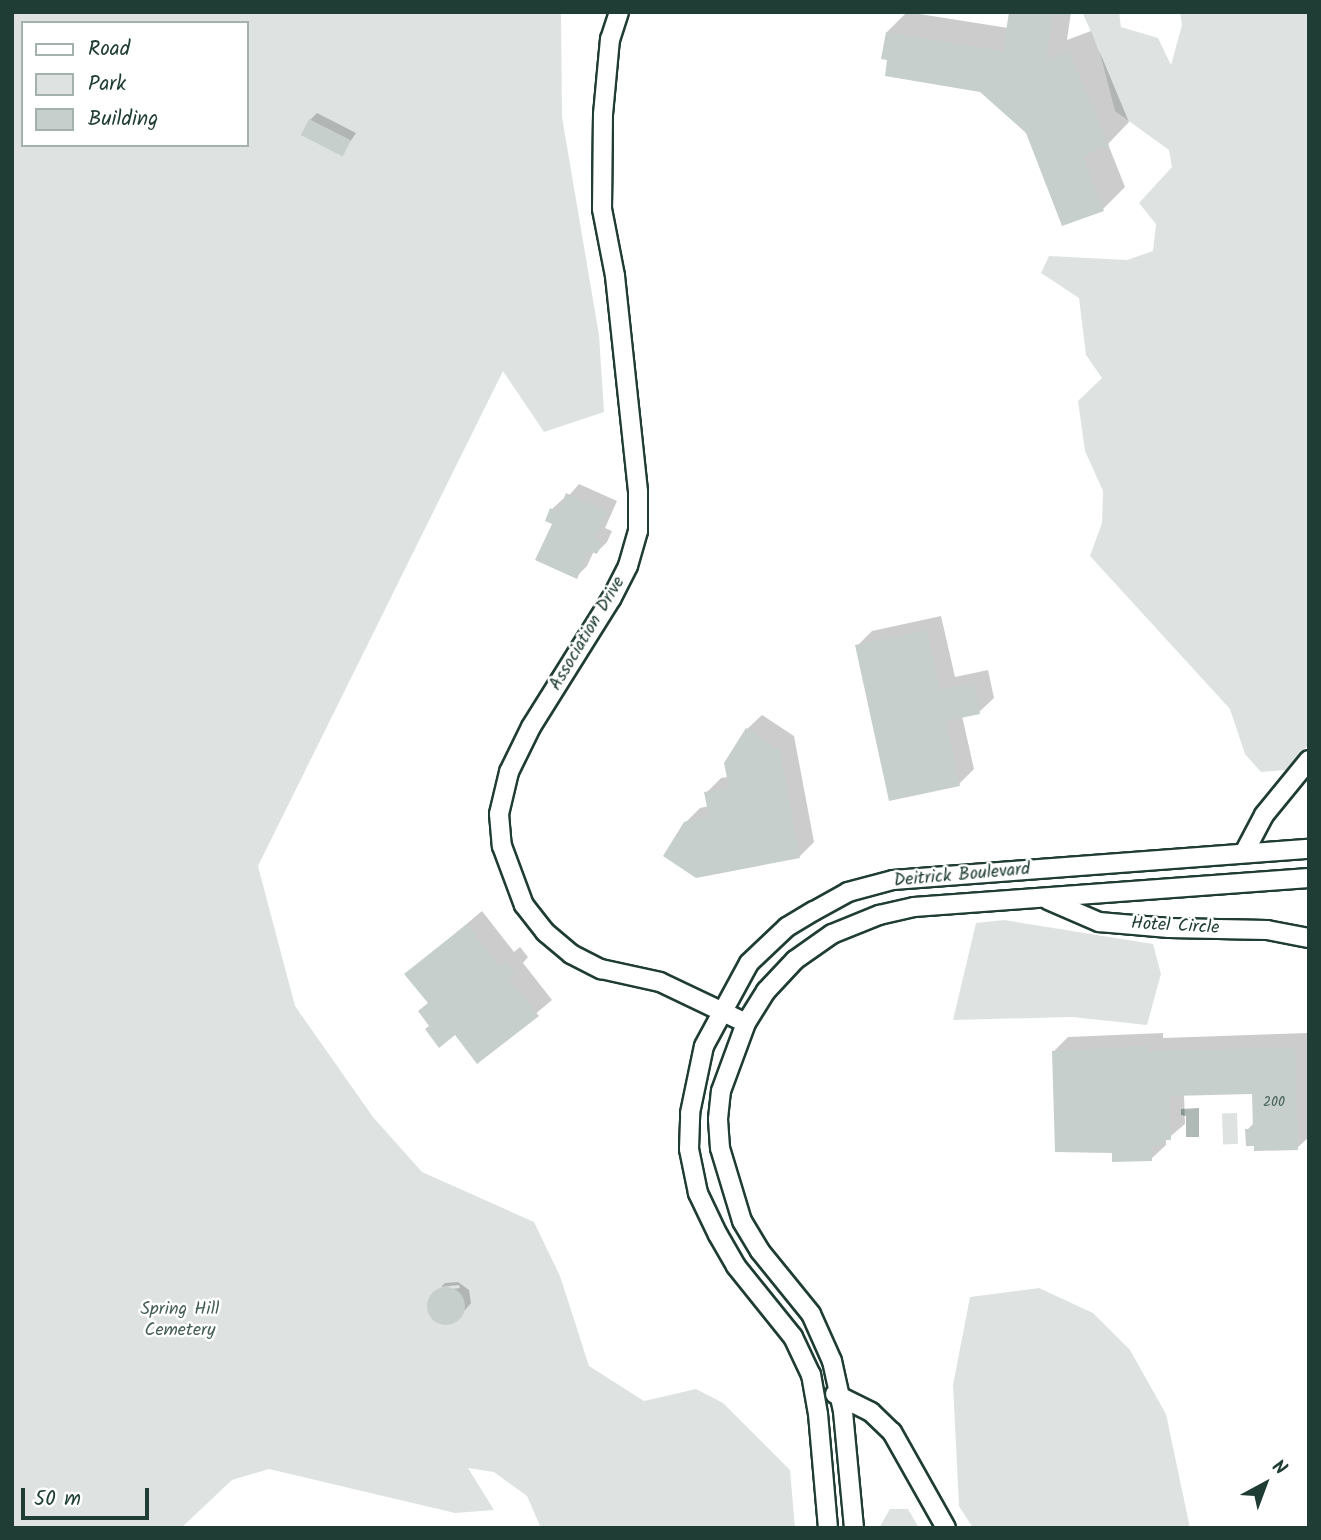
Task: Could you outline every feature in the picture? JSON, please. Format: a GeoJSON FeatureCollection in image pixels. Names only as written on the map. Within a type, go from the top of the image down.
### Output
{"type":"FeatureCollection","features":[{"type":"Feature","properties":{"kind":"street","name":"Association Drive"},"geometry":{"type":"LineString","coordinates":[[619,12],[610,40],[603,114],[601,209],[615,276],[638,492],[638,531],[628,566],[611,599],[531,727],[509,772],[499,814],[502,846],[524,905],[545,932],[571,954],[601,969],[660,982],[746,1023]]}},
{"type":"Feature","properties":{"kind":"street"},"geometry":{"type":"LineString","coordinates":[[1244,853],[1264,815],[1309,760]]}},
{"type":"Feature","properties":{"kind":"street","name":"Deitrick Boulevard"},"geometry":{"type":"LineString","coordinates":[[828,1528],[811,1375],[793,1336],[736,1266],[698,1193],[689,1149],[691,1112],[704,1046],[749,963],[787,926],[848,892],[893,880],[1309,849]]}},
{"type":"Feature","properties":{"kind":"street","name":"Deitrick Boulevard"},"geometry":{"type":"LineString","coordinates":[[854,1528],[840,1395],[832,1362],[811,1314],[760,1251],[742,1221],[720,1148],[718,1119],[722,1091],[746,1023],[766,991],[795,960],[844,929],[879,915],[914,907],[1309,878]]}},
{"type":"Feature","properties":{"kind":"street","name":"Hotel Circle"},"geometry":{"type":"LineString","coordinates":[[1045,898],[1099,922],[1168,928],[1267,930],[1309,938]]}},
{"type":"Feature","properties":{"kind":"street"},"geometry":{"type":"LineString","coordinates":[[814,1393],[840,1395],[872,1412],[892,1432],[946,1528]]}},
{"type":"Feature","properties":{"kind":"green space","name":"Spring Hill Cemetery"},"geometry":{"type":"Polygon","coordinates":[[[12,12],[561,12],[562,117],[599,335],[604,412],[544,432],[503,371],[258,866],[295,1006],[373,1117],[422,1172],[534,1222],[560,1276],[589,1366],[644,1401],[696,1389],[723,1403],[790,1470],[795,1528],[541,1528],[527,1496],[494,1472],[468,1468],[494,1510],[455,1513],[269,1469],[232,1480],[181,1528],[12,1528],[12,12]]]}},
{"type":"Feature","properties":{"kind":"green space"},"geometry":{"type":"Polygon","coordinates":[[[1082,12],[1119,12],[1121,27],[1158,38],[1171,65],[1182,25],[1180,12],[1309,12],[1309,744],[1286,770],[1261,772],[1245,754],[1230,709],[1090,556],[1102,523],[1103,491],[1085,451],[1078,401],[1102,378],[1086,355],[1079,298],[1041,273],[1049,256],[1127,260],[1153,251],[1156,224],[1139,203],[1172,167],[1169,150],[1115,111],[1099,49],[1082,12]]]}},
{"type":"Feature","properties":{"kind":"green space"},"geometry":{"type":"Polygon","coordinates":[[[1004,920],[1153,944],[1161,974],[1147,1025],[1072,1017],[953,1020],[976,923],[1004,920]]]}},
{"type":"Feature","properties":{"kind":"green space"},"geometry":{"type":"Polygon","coordinates":[[[1237,1113],[1238,1144],[1223,1145],[1222,1114],[1237,1113]]]}},
{"type":"Feature","properties":{"kind":"green space"},"geometry":{"type":"Polygon","coordinates":[[[1039,1288],[1093,1313],[1130,1350],[1166,1414],[1190,1528],[973,1528],[959,1506],[953,1385],[970,1297],[1039,1288]]]}},
{"type":"Feature","properties":{"kind":"green space"},"geometry":{"type":"Polygon","coordinates":[[[890,1509],[908,1509],[919,1528],[879,1528],[890,1509]]]}},
{"type":"Feature","properties":{"kind":"shaded area"},"geometry":{"type":"Polygon","coordinates":[[[1199,1108],[1199,1137],[1186,1137],[1186,1116],[1181,1115],[1181,1109],[1199,1108]]]}},
{"type":"Feature","properties":{"kind":"building"},"geometry":{"type":"Polygon","coordinates":[[[1009,12],[1054,12],[1046,60],[1069,51],[1109,145],[1083,156],[1104,211],[1062,226],[1026,133],[980,92],[885,76],[887,60],[881,59],[886,32],[1003,51],[1009,12]]]}},
{"type":"Feature","properties":{"kind":"building"},"geometry":{"type":"Polygon","coordinates":[[[309,119],[351,140],[343,156],[301,135],[309,119]]]}},
{"type":"Feature","properties":{"kind":"building"},"geometry":{"type":"Polygon","coordinates":[[[566,493],[608,512],[595,539],[602,542],[597,554],[589,551],[577,579],[535,560],[552,524],[545,521],[550,508],[558,512],[566,493]]]}},
{"type":"Feature","properties":{"kind":"building"},"geometry":{"type":"Polygon","coordinates":[[[927,630],[940,690],[974,683],[980,714],[946,721],[960,786],[889,801],[855,645],[927,630]]]}},
{"type":"Feature","properties":{"kind":"building"},"geometry":{"type":"Polygon","coordinates":[[[746,728],[780,750],[800,858],[696,878],[663,856],[684,822],[709,817],[704,792],[729,788],[724,763],[746,728]]]}},
{"type":"Feature","properties":{"kind":"building"},"geometry":{"type":"Polygon","coordinates":[[[467,924],[498,965],[505,960],[515,973],[509,978],[539,1016],[477,1064],[455,1035],[439,1048],[425,1029],[429,1026],[418,1011],[428,1003],[404,974],[467,924]]]}},
{"type":"Feature","properties":{"kind":"building"},"geometry":{"type":"Polygon","coordinates":[[[1149,1046],[1149,1051],[1295,1047],[1298,1150],[1254,1151],[1254,1146],[1246,1146],[1245,1129],[1253,1129],[1252,1094],[1170,1096],[1171,1140],[1162,1140],[1162,1146],[1151,1146],[1152,1161],[1112,1162],[1112,1153],[1055,1152],[1052,1051],[1149,1046]]]}},
{"type":"Feature","properties":{"kind":"building"},"geometry":{"type":"Polygon","coordinates":[[[446,1287],[460,1292],[465,1306],[460,1320],[446,1325],[432,1320],[427,1306],[432,1292],[446,1287]]]}}]}
